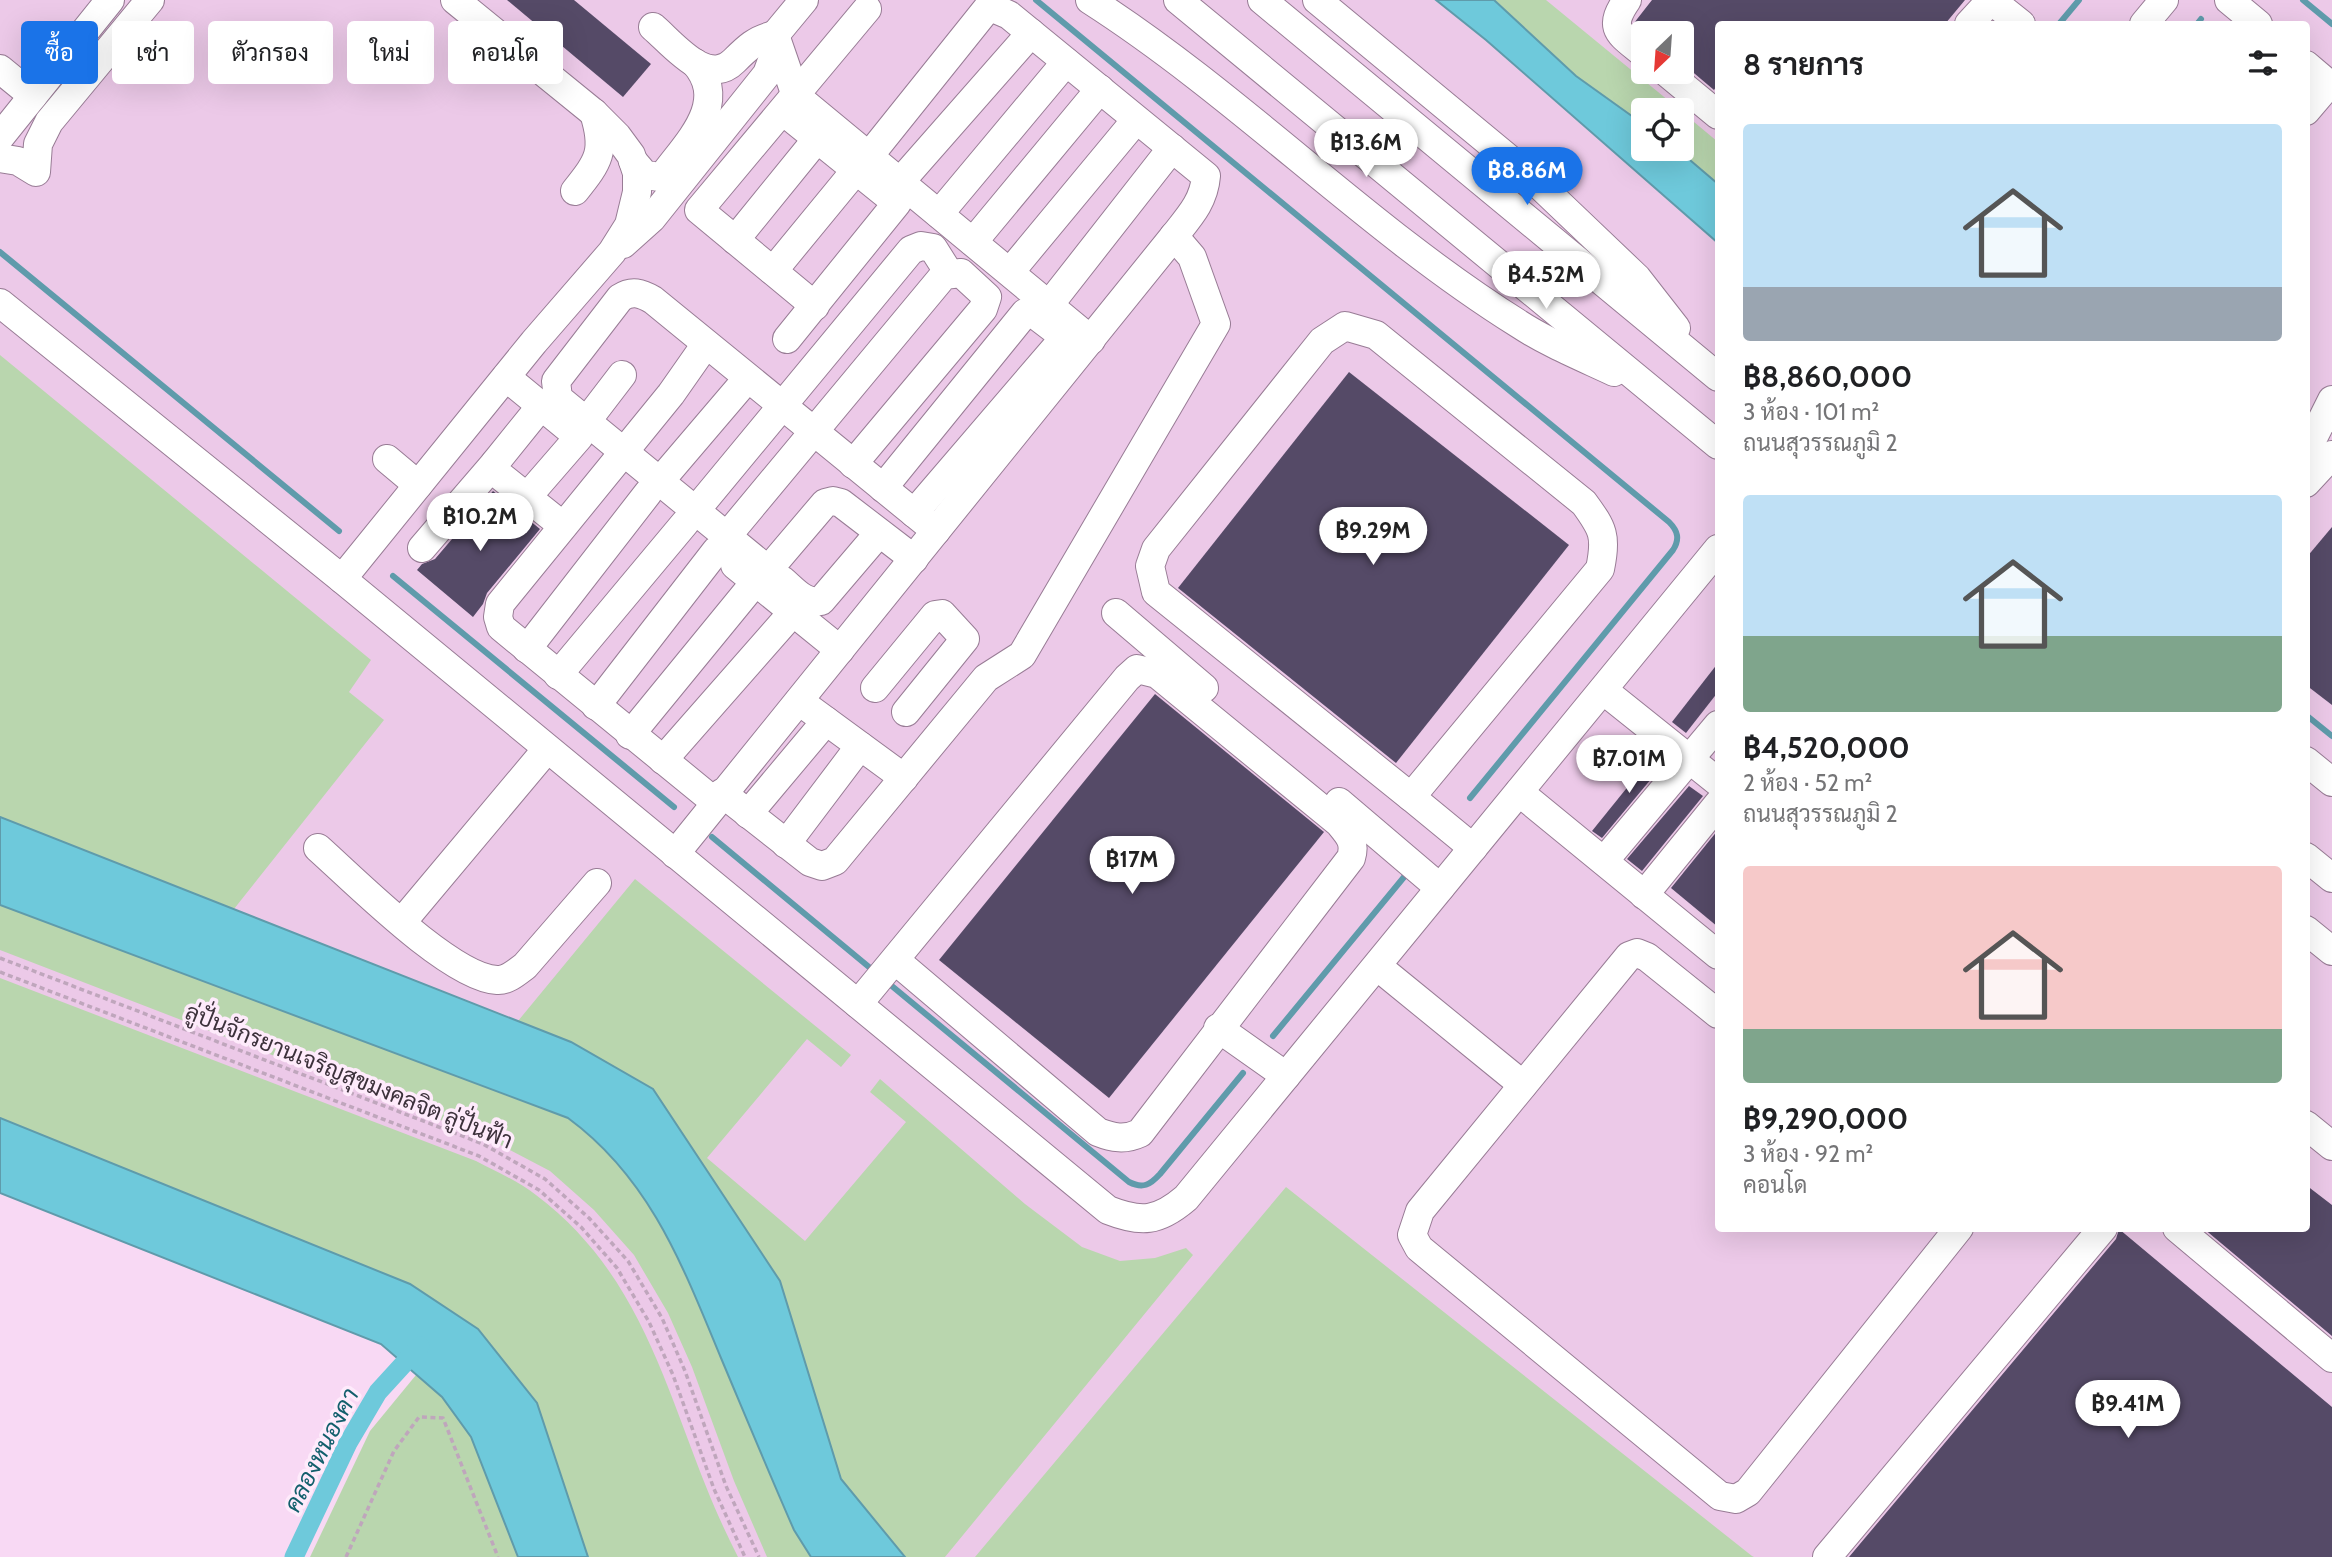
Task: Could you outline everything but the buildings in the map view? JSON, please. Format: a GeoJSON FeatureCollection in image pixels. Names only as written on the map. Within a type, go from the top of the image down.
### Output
{"type":"FeatureCollection","features":[{"type":"Feature","properties":{"kind":"street"},"geometry":{"type":"LineString","coordinates":[[0,136],[110,0]]}},
{"type":"Feature","properties":{"kind":"street"},"geometry":{"type":"LineString","coordinates":[[0,158],[18,161],[36,172],[38,144],[49,122],[150,0]]}},
{"type":"Feature","properties":{"kind":"street"},"geometry":{"type":"LineString","coordinates":[[455,0],[594,113],[617,136],[633,162],[645,175],[660,177],[703,122],[709,93],[704,75],[695,63],[653,26]]}},
{"type":"Feature","properties":{"kind":"street"},"geometry":{"type":"LineString","coordinates":[[695,63],[710,70],[722,70],[754,42],[775,35],[804,0]]}},
{"type":"Feature","properties":{"kind":"street"},"geometry":{"type":"LineString","coordinates":[[1090,0],[1168,53],[1462,286],[1501,313],[1586,359],[1654,391]]}},
{"type":"Feature","properties":{"kind":"street"},"geometry":{"type":"LineString","coordinates":[[1178,0],[1715,442]]}},
{"type":"Feature","properties":{"kind":"street"},"geometry":{"type":"LineString","coordinates":[[1262,0],[1709,370]]}},
{"type":"Feature","properties":{"kind":"street"},"geometry":{"type":"LineString","coordinates":[[1317,0],[1531,177],[1636,278],[1709,370]]}},
{"type":"Feature","properties":{"kind":"street"},"geometry":{"type":"LineString","coordinates":[[1627,0],[1615,23],[1620,34],[1631,43]]}},
{"type":"Feature","properties":{"kind":"street"},"geometry":{"type":"LineString","coordinates":[[1972,21],[1991,0],[2017,21]]}},
{"type":"Feature","properties":{"kind":"street"},"geometry":{"type":"LineString","coordinates":[[2146,21],[2164,0]]}},
{"type":"Feature","properties":{"kind":"street"},"geometry":{"type":"LineString","coordinates":[[2230,0],[2254,21]]}},
{"type":"Feature","properties":{"kind":"street"},"geometry":{"type":"LineString","coordinates":[[815,306],[699,210],[867,9]]}},
{"type":"Feature","properties":{"kind":"street"},"geometry":{"type":"LineString","coordinates":[[773,271],[986,10],[995,9],[1009,15],[1206,176],[1205,192],[1201,200],[1174,236],[1079,343],[914,513]]}},
{"type":"Feature","properties":{"kind":"street"},"geometry":{"type":"LineString","coordinates":[[900,182],[1031,33]]}},
{"type":"Feature","properties":{"kind":"street"},"geometry":{"type":"LineString","coordinates":[[775,35],[790,104],[817,139],[900,182],[1049,305],[1079,343]]}},
{"type":"Feature","properties":{"kind":"street"},"geometry":{"type":"LineString","coordinates":[[612,252],[652,218],[768,74],[774,55],[775,35]]}},
{"type":"Feature","properties":{"kind":"street"},"geometry":{"type":"LineString","coordinates":[[939,214],[1066,62]]}},
{"type":"Feature","properties":{"kind":"street"},"geometry":{"type":"LineString","coordinates":[[2310,68],[2331,86],[2310,107]]}},
{"type":"Feature","properties":{"kind":"street"},"geometry":{"type":"LineString","coordinates":[[0,69],[33,96]]}},
{"type":"Feature","properties":{"kind":"street"},"geometry":{"type":"LineString","coordinates":[[1681,84],[1715,113]]}},
{"type":"Feature","properties":{"kind":"street"},"geometry":{"type":"LineString","coordinates":[[973,242],[1100,89]]}},
{"type":"Feature","properties":{"kind":"street"},"geometry":{"type":"LineString","coordinates":[[787,339],[897,203],[863,163],[790,104]]}},
{"type":"Feature","properties":{"kind":"street"},"geometry":{"type":"LineString","coordinates":[[575,191],[599,157],[601,144],[594,113]]}},
{"type":"Feature","properties":{"kind":"street"},"geometry":{"type":"LineString","coordinates":[[1010,272],[1136,120]]}},
{"type":"Feature","properties":{"kind":"street"},"geometry":{"type":"LineString","coordinates":[[735,240],[817,139]]}},
{"type":"Feature","properties":{"kind":"street"},"geometry":{"type":"LineString","coordinates":[[1049,305],[1172,148]]}},
{"type":"Feature","properties":{"kind":"street"},"geometry":{"type":"LineString","coordinates":[[342,579],[534,342],[612,252],[629,225],[633,213],[637,173],[633,162]]}},
{"type":"Feature","properties":{"kind":"street"},"geometry":{"type":"LineString","coordinates":[[706,344],[671,394],[500,604],[498,617],[501,627],[663,760],[748,814],[810,862],[822,866],[835,861],[986,678],[1022,655],[1216,324],[1192,257],[1174,236]]}},
{"type":"Feature","properties":{"kind":"street"},"geometry":{"type":"LineString","coordinates":[[558,675],[911,250],[921,246],[933,248],[945,267],[944,275],[721,543],[596,706]]}},
{"type":"Feature","properties":{"kind":"street"},"geometry":{"type":"LineString","coordinates":[[853,464],[983,309],[987,298],[981,290],[961,273],[944,275]]}},
{"type":"Feature","properties":{"kind":"street"},"geometry":{"type":"LineString","coordinates":[[583,429],[558,398],[555,392],[556,381],[620,298],[629,293],[640,293],[653,300],[936,531]]}},
{"type":"Feature","properties":{"kind":"street"},"geometry":{"type":"LineString","coordinates":[[0,303],[342,579],[1108,1210],[1130,1219],[1152,1219],[1171,1211],[1186,1198],[1715,553]]}},
{"type":"Feature","properties":{"kind":"street"},"geometry":{"type":"LineString","coordinates":[[883,488],[1025,313],[1033,313],[1079,343]]}},
{"type":"Feature","properties":{"kind":"street"},"geometry":{"type":"LineString","coordinates":[[1411,797],[1600,569],[1604,548],[1603,530],[1584,503],[1376,335],[1345,326],[1322,341],[1156,549],[1150,566],[1156,592],[1474,848]]}},
{"type":"Feature","properties":{"kind":"street"},"geometry":{"type":"LineString","coordinates":[[534,342],[566,366]]}},
{"type":"Feature","properties":{"kind":"street"},"geometry":{"type":"LineString","coordinates":[[675,854],[914,559],[1079,343]]}},
{"type":"Feature","properties":{"kind":"street"},"geometry":{"type":"LineString","coordinates":[[527,497],[583,429],[622,375]]}},
{"type":"Feature","properties":{"kind":"street"},"geometry":{"type":"LineString","coordinates":[[506,377],[541,406],[583,429],[762,575],[806,600],[814,603],[821,601],[879,533]]}},
{"type":"Feature","properties":{"kind":"street"},"geometry":{"type":"LineString","coordinates":[[527,649],[654,487],[747,379]]}},
{"type":"Feature","properties":{"kind":"street"},"geometry":{"type":"LineString","coordinates":[[2310,444],[2332,400]]}},
{"type":"Feature","properties":{"kind":"street"},"geometry":{"type":"LineString","coordinates":[[422,548],[541,406]]}},
{"type":"Feature","properties":{"kind":"street"},"geometry":{"type":"LineString","coordinates":[[2310,479],[2332,455]]}},
{"type":"Feature","properties":{"kind":"street"},"geometry":{"type":"LineString","coordinates":[[387,459],[418,485]]}},
{"type":"Feature","properties":{"kind":"street"},"geometry":{"type":"LineString","coordinates":[[495,463],[498,474],[564,526]]}},
{"type":"Feature","properties":{"kind":"street"},"geometry":{"type":"LineString","coordinates":[[630,734],[825,503],[841,503],[914,559]]}},
{"type":"Feature","properties":{"kind":"street"},"geometry":{"type":"LineString","coordinates":[[762,575],[793,612],[840,650]]}},
{"type":"Feature","properties":{"kind":"street"},"geometry":{"type":"LineString","coordinates":[[663,760],[793,612]]}},
{"type":"Feature","properties":{"kind":"street"},"geometry":{"type":"LineString","coordinates":[[1115,613],[1440,888]]}},
{"type":"Feature","properties":{"kind":"street"},"geometry":{"type":"LineString","coordinates":[[906,712],[965,639],[942,614],[936,615],[867,682],[906,712],[938,736]]}},
{"type":"Feature","properties":{"kind":"street"},"geometry":{"type":"LineString","coordinates":[[858,1004],[1137,669],[1146,669],[1157,674],[1339,823],[1351,837],[1354,849],[1351,858],[1139,1133],[1129,1138],[1113,1138],[1098,1132],[895,960]]}},
{"type":"Feature","properties":{"kind":"street"},"geometry":{"type":"LineString","coordinates":[[1603,691],[1715,780]]}},
{"type":"Feature","properties":{"kind":"street"},"geometry":{"type":"LineString","coordinates":[[799,701],[904,778]]}},
{"type":"Feature","properties":{"kind":"street"},"geometry":{"type":"LineString","coordinates":[[748,814],[826,721]]}},
{"type":"Feature","properties":{"kind":"street"},"geometry":{"type":"LineString","coordinates":[[1604,861],[1715,729]]}},
{"type":"Feature","properties":{"kind":"street"},"geometry":{"type":"LineString","coordinates":[[786,844],[860,746]]}},
{"type":"Feature","properties":{"kind":"street"},"geometry":{"type":"LineString","coordinates":[[402,922],[547,749]]}},
{"type":"Feature","properties":{"kind":"street"},"geometry":{"type":"LineString","coordinates":[[2310,764],[2332,782]]}},
{"type":"Feature","properties":{"kind":"street"},"geometry":{"type":"LineString","coordinates":[[1519,792],[1715,953]]}},
{"type":"Feature","properties":{"kind":"street"},"geometry":{"type":"LineString","coordinates":[[1644,895],[1715,808]]}},
{"type":"Feature","properties":{"kind":"street"},"geometry":{"type":"LineString","coordinates":[[318,848],[402,922],[468,971],[498,981],[513,976],[525,966],[597,883]]}},
{"type":"Feature","properties":{"kind":"street"},"geometry":{"type":"LineString","coordinates":[[2310,860],[2332,878]]}},
{"type":"Feature","properties":{"kind":"street"},"geometry":{"type":"LineString","coordinates":[[2310,933],[2332,951]]}},
{"type":"Feature","properties":{"kind":"street"},"geometry":{"type":"LineString","coordinates":[[1715,1012],[1647,957],[1637,953],[1629,956],[1420,1211],[1412,1235],[1419,1248],[1720,1496],[1736,1499],[1748,1492],[1956,1232]]}},
{"type":"Feature","properties":{"kind":"street"},"geometry":{"type":"LineString","coordinates":[[1377,966],[1523,1085]]}},
{"type":"Feature","properties":{"kind":"street"},"geometry":{"type":"LineString","coordinates":[[1218,1028],[1286,1076]]}},
{"type":"Feature","properties":{"kind":"street"},"geometry":{"type":"LineString","coordinates":[[2310,1128],[2332,1146]]}},
{"type":"Feature","properties":{"kind":"street"},"geometry":{"type":"LineString","coordinates":[[1827,1557],[2100,1232]]}},
{"type":"Feature","properties":{"kind":"street"},"geometry":{"type":"LineString","coordinates":[[2181,1232],[2332,1358]]}},
{"type":"Feature","properties":{"kind":"path","name":"ลู่ปั่นจักรยานเจริญสุขมงคลจิต ลู่ปั่นฟ้า"},"geometry":{"type":"LineString","coordinates":[[0,958],[483,1144],[545,1179],[589,1218],[628,1261],[662,1318],[685,1371],[726,1486],[759,1557]]}},
{"type":"Feature","properties":{"kind":"path"},"geometry":{"type":"LineString","coordinates":[[0,972],[479,1156],[539,1190],[581,1227],[617,1268],[649,1322],[673,1375],[714,1489],[745,1557]]}},
{"type":"Feature","properties":{"kind":"path"},"geometry":{"type":"LineString","coordinates":[[346,1557],[394,1451],[419,1417],[443,1419],[498,1557]]}},
{"type":"Feature","properties":{"kind":"shaded area"},"geometry":{"type":"Polygon","coordinates":[[[0,0],[2332,0],[2332,1557],[647,1557],[606,1455],[0,1065],[0,0]]]}},
{"type":"Feature","properties":{"kind":"green space"},"geometry":{"type":"Polygon","coordinates":[[[1494,0],[1546,0],[1631,70],[1631,84],[1648,84],[1665,98],[1631,98],[1631,115],[1576,76],[1494,0]]]}},
{"type":"Feature","properties":{"kind":"green space"},"geometry":{"type":"Polygon","coordinates":[[[1694,122],[1715,140],[1715,181],[1691,161],[1694,161],[1694,122]]]}},
{"type":"Feature","properties":{"kind":"green space"},"geometry":{"type":"Polygon","coordinates":[[[0,355],[371,660],[349,692],[384,720],[234,909],[0,817],[0,355]]]}},
{"type":"Feature","properties":{"kind":"green space"},"geometry":{"type":"Polygon","coordinates":[[[635,879],[851,1055],[841,1067],[807,1039],[707,1158],[805,1241],[906,1122],[870,1092],[880,1079],[1025,1204],[1082,1247],[1120,1261],[1155,1258],[1186,1248],[1193,1255],[945,1557],[905,1557],[841,1479],[780,1281],[518,1021],[635,879]]]}},
{"type":"Feature","properties":{"kind":"green space"},"geometry":{"type":"Polygon","coordinates":[[[0,905],[568,1118],[597,1142],[622,1169],[662,1227],[693,1290],[794,1530],[811,1557],[767,1557],[668,1313],[634,1255],[594,1210],[550,1171],[487,1138],[0,950],[0,905]]]}},
{"type":"Feature","properties":{"kind":"green space"},"geometry":{"type":"Polygon","coordinates":[[[0,978],[476,1161],[536,1195],[571,1225],[623,1292],[660,1368],[710,1498],[738,1557],[588,1557],[537,1403],[478,1329],[410,1284],[0,1118],[0,978]]]}},
{"type":"Feature","properties":{"kind":"green space"},"geometry":{"type":"Polygon","coordinates":[[[1286,1187],[1752,1556],[1754,1557],[975,1557],[1286,1187]]]}},
{"type":"Feature","properties":{"kind":"green space"},"geometry":{"type":"Polygon","coordinates":[[[416,1375],[442,1397],[471,1437],[518,1557],[310,1557],[370,1431],[416,1375]]]}},
{"type":"Feature","properties":{"kind":"water"},"geometry":{"type":"Polygon","coordinates":[[[1436,0],[1494,0],[1576,76],[1631,115],[1631,161],[1691,161],[1715,181],[1715,240],[1486,40],[1436,0]]]}},
{"type":"Feature","properties":{"kind":"water"},"geometry":{"type":"Polygon","coordinates":[[[0,817],[571,1042],[653,1089],[780,1281],[841,1479],[905,1557],[811,1557],[794,1530],[693,1291],[661,1227],[622,1168],[568,1118],[0,905],[0,817]]]}},
{"type":"Feature","properties":{"kind":"water"},"geometry":{"type":"Polygon","coordinates":[[[0,1118],[410,1284],[478,1329],[537,1403],[588,1557],[518,1557],[471,1437],[442,1397],[381,1344],[0,1193],[0,1118]]]}},
{"type":"Feature","properties":{"kind":"waterway"},"geometry":{"type":"LineString","coordinates":[[1036,0],[1669,522],[1674,529],[1677,539],[1673,550],[1470,798]]}},
{"type":"Feature","properties":{"kind":"waterway"},"geometry":{"type":"LineString","coordinates":[[2062,21],[2079,0]]}},
{"type":"Feature","properties":{"kind":"waterway"},"geometry":{"type":"LineString","coordinates":[[2303,0],[2332,24]]}},
{"type":"Feature","properties":{"kind":"waterway"},"geometry":{"type":"LineString","coordinates":[[0,252],[339,531]]}},
{"type":"Feature","properties":{"kind":"waterway"},"geometry":{"type":"LineString","coordinates":[[393,576],[674,807]]}},
{"type":"Feature","properties":{"kind":"waterway"},"geometry":{"type":"LineString","coordinates":[[2310,718],[2332,736]]}},
{"type":"Feature","properties":{"kind":"waterway"},"geometry":{"type":"LineString","coordinates":[[712,837],[869,967]]}},
{"type":"Feature","properties":{"kind":"waterway"},"geometry":{"type":"LineString","coordinates":[[1273,1036],[1409,871]]}},
{"type":"Feature","properties":{"kind":"waterway"},"geometry":{"type":"LineString","coordinates":[[887,982],[1129,1182],[1138,1185],[1149,1183],[1160,1174],[1243,1073]]}},
{"type":"Feature","properties":{"kind":"waterway","name":"คลองหนองคา"},"geometry":{"type":"LineString","coordinates":[[294,1557],[348,1443],[378,1392],[420,1346]]}}]}
